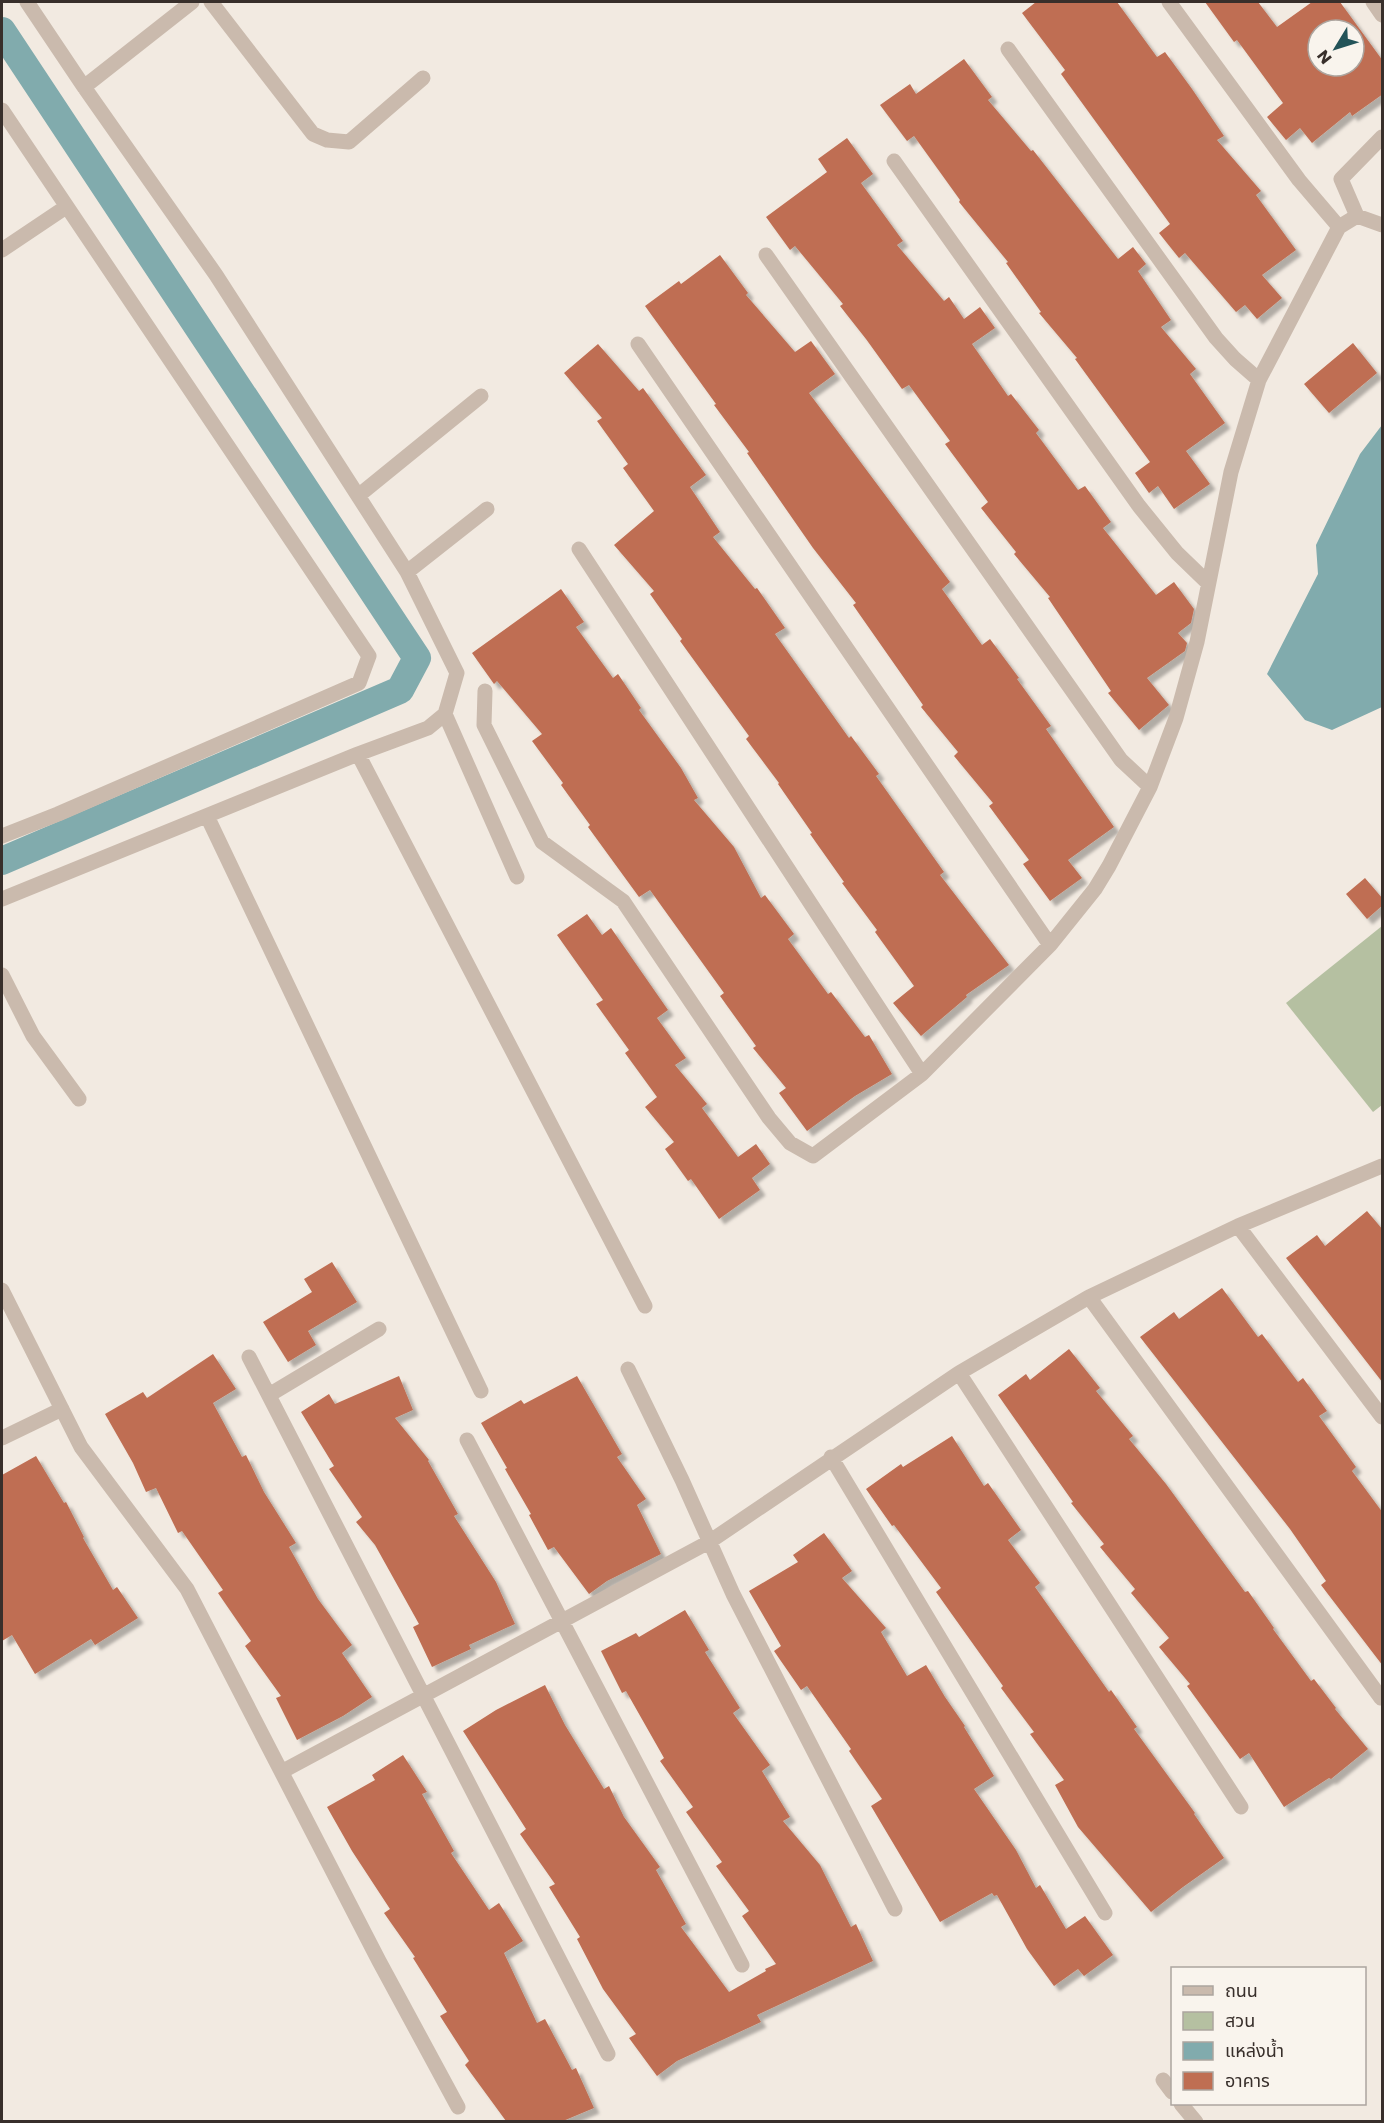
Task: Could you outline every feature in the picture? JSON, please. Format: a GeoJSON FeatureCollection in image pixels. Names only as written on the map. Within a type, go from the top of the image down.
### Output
{"type":"FeatureCollection","features":[{"type":"Feature","properties":{"kind":"street"},"geometry":{"type":"LineString","coordinates":[[2,899],[358,754],[428,728],[446,714],[458,673],[407,572],[216,275],[27,2]]}},
{"type":"Feature","properties":{"kind":"street"},"geometry":{"type":"LineString","coordinates":[[84,87],[192,2]]}},
{"type":"Feature","properties":{"kind":"street"},"geometry":{"type":"LineString","coordinates":[[212,2],[313,134],[327,140],[349,142],[423,78]]}},
{"type":"Feature","properties":{"kind":"street"},"geometry":{"type":"LineString","coordinates":[[1169,2],[1299,180],[1339,227]]}},
{"type":"Feature","properties":{"kind":"street"},"geometry":{"type":"LineString","coordinates":[[1373,2],[1383,15]]}},
{"type":"Feature","properties":{"kind":"street"},"geometry":{"type":"LineString","coordinates":[[1008,49],[1216,338],[1259,380]]}},
{"type":"Feature","properties":{"kind":"street"},"geometry":{"type":"LineString","coordinates":[[2,110],[369,656],[359,683],[58,814],[2,836]]}},
{"type":"Feature","properties":{"kind":"street"},"geometry":{"type":"LineString","coordinates":[[1383,137],[1341,179],[1357,216],[1383,225]]}},
{"type":"Feature","properties":{"kind":"street"},"geometry":{"type":"LineString","coordinates":[[894,161],[1139,506],[1177,553],[1208,583]]}},
{"type":"Feature","properties":{"kind":"street"},"geometry":{"type":"LineString","coordinates":[[2,250],[66,207]]}},
{"type":"Feature","properties":{"kind":"street"},"geometry":{"type":"LineString","coordinates":[[485,690],[484,724],[542,842],[623,901],[719,1047],[769,1118],[790,1143],[813,1156],[922,1074],[1050,945],[1095,889],[1109,866],[1150,787],[1176,718],[1197,642],[1231,472],[1259,380],[1339,227],[1357,216]]}},
{"type":"Feature","properties":{"kind":"street"},"geometry":{"type":"LineString","coordinates":[[766,255],[1121,760],[1150,787]]}},
{"type":"Feature","properties":{"kind":"street"},"geometry":{"type":"LineString","coordinates":[[638,344],[1050,945]]}},
{"type":"Feature","properties":{"kind":"street"},"geometry":{"type":"LineString","coordinates":[[358,496],[482,396]]}},
{"type":"Feature","properties":{"kind":"street"},"geometry":{"type":"LineString","coordinates":[[407,572],[487,509]]}},
{"type":"Feature","properties":{"kind":"street"},"geometry":{"type":"LineString","coordinates":[[579,549],[922,1074]]}},
{"type":"Feature","properties":{"kind":"street"},"geometry":{"type":"LineString","coordinates":[[446,714],[517,877]]}},
{"type":"Feature","properties":{"kind":"street"},"geometry":{"type":"LineString","coordinates":[[358,754],[645,1306]]}},
{"type":"Feature","properties":{"kind":"street"},"geometry":{"type":"LineString","coordinates":[[207,816],[481,1391]]}},
{"type":"Feature","properties":{"kind":"street"},"geometry":{"type":"LineString","coordinates":[[2,975],[33,1036],[79,1099]]}},
{"type":"Feature","properties":{"kind":"street"},"geometry":{"type":"LineString","coordinates":[[282,1771],[709,1542],[831,1457],[958,1373],[1089,1297],[1238,1226],[1383,1166]]}},
{"type":"Feature","properties":{"kind":"street"},"geometry":{"type":"LineString","coordinates":[[1238,1226],[1383,1416]]}},
{"type":"Feature","properties":{"kind":"street"},"geometry":{"type":"LineString","coordinates":[[2,1290],[81,1447],[187,1589],[379,1960],[458,2107]]}},
{"type":"Feature","properties":{"kind":"street"},"geometry":{"type":"LineString","coordinates":[[1089,1297],[1381,1698]]}},
{"type":"Feature","properties":{"kind":"street"},"geometry":{"type":"LineString","coordinates":[[269,1395],[379,1329]]}},
{"type":"Feature","properties":{"kind":"street"},"geometry":{"type":"LineString","coordinates":[[249,1357],[608,2055]]}},
{"type":"Feature","properties":{"kind":"street"},"geometry":{"type":"LineString","coordinates":[[628,1369],[734,1594],[895,1909]]}},
{"type":"Feature","properties":{"kind":"street"},"geometry":{"type":"LineString","coordinates":[[958,1373],[1241,1807]]}},
{"type":"Feature","properties":{"kind":"street"},"geometry":{"type":"LineString","coordinates":[[2,1438],[62,1409]]}},
{"type":"Feature","properties":{"kind":"street"},"geometry":{"type":"LineString","coordinates":[[466,1440],[742,1965]]}},
{"type":"Feature","properties":{"kind":"street"},"geometry":{"type":"LineString","coordinates":[[831,1457],[1105,1913]]}},
{"type":"Feature","properties":{"kind":"street"},"geometry":{"type":"LineString","coordinates":[[1184,2105],[1196,2121]]}},
{"type":"Feature","properties":{"kind":"green space"},"geometry":{"type":"Polygon","coordinates":[[[1382,926],[1382,1105],[1373,1112],[1286,1003],[1382,926]]]}},
{"type":"Feature","properties":{"kind":"water"},"geometry":{"type":"Polygon","coordinates":[[[1382,425],[1382,707],[1332,730],[1305,720],[1267,674],[1318,574],[1316,545],[1360,454],[1382,425]]]}},
{"type":"Feature","properties":{"kind":"building"},"geometry":{"type":"Polygon","coordinates":[[[1036,2],[1117,2],[1157,57],[1165,52],[1192,89],[1224,136],[1217,140],[1261,191],[1256,195],[1296,250],[1262,275],[1282,298],[1257,319],[1245,305],[1236,312],[1185,253],[1179,258],[1159,233],[1170,224],[1061,74],[1065,70],[1022,13],[1036,2]]]}},
{"type":"Feature","properties":{"kind":"building"},"geometry":{"type":"Polygon","coordinates":[[[1205,2],[1258,2],[1277,27],[1312,2],[1340,2],[1352,18],[1306,18],[1306,78],[1366,78],[1366,38],[1383,61],[1383,94],[1352,116],[1350,112],[1312,143],[1300,128],[1286,140],[1267,117],[1283,103],[1237,40],[1234,42],[1205,2]]]}},
{"type":"Feature","properties":{"kind":"building"},"geometry":{"type":"Polygon","coordinates":[[[964,59],[992,97],[988,100],[1031,151],[1033,150],[1118,259],[1133,247],[1146,264],[1138,271],[1171,320],[1161,327],[1196,369],[1190,374],[1225,423],[1186,451],[1210,484],[1174,509],[1158,486],[1149,493],[1135,473],[1150,462],[1075,359],[1077,358],[1039,313],[1041,312],[1006,263],[1008,262],[959,202],[960,200],[914,136],[907,141],[880,105],[910,84],[916,94],[964,59]]]}},
{"type":"Feature","properties":{"kind":"building"},"geometry":{"type":"Polygon","coordinates":[[[847,138],[873,174],[861,183],[903,241],[897,245],[944,301],[949,297],[964,319],[980,307],[995,328],[972,344],[1008,396],[1011,394],[1039,430],[1036,433],[1078,490],[1085,486],[1111,522],[1103,528],[1156,595],[1174,582],[1194,609],[1191,623],[1178,633],[1187,643],[1185,651],[1147,678],[1169,705],[1139,730],[1108,693],[1111,691],[1048,598],[1050,597],[1014,554],[1016,552],[981,508],[988,502],[945,444],[950,441],[909,385],[902,389],[840,306],[843,304],[795,246],[790,250],[766,217],[827,172],[818,159],[847,138]]]}},
{"type":"Feature","properties":{"kind":"building"},"geometry":{"type":"Polygon","coordinates":[[[720,255],[748,293],[746,295],[795,352],[811,341],[835,374],[809,393],[950,582],[942,589],[982,645],[990,639],[1019,678],[1017,679],[1051,726],[1046,729],[1114,827],[1068,860],[1082,878],[1050,901],[1023,864],[1029,860],[989,806],[993,803],[954,756],[958,752],[921,707],[923,705],[853,605],[856,603],[813,548],[747,453],[749,452],[714,405],[716,404],[645,306],[679,281],[681,284],[720,255]]]}},
{"type":"Feature","properties":{"kind":"building"},"geometry":{"type":"Polygon","coordinates":[[[1353,343],[1377,373],[1329,413],[1304,384],[1353,343]]]}},
{"type":"Feature","properties":{"kind":"building"},"geometry":{"type":"Polygon","coordinates":[[[598,344],[639,391],[643,388],[706,475],[690,487],[720,532],[713,537],[755,589],[757,588],[785,628],[775,634],[849,738],[851,736],[879,774],[876,776],[944,872],[940,875],[1009,965],[966,995],[967,997],[921,1036],[893,1003],[914,986],[842,883],[844,882],[810,834],[812,833],[779,783],[746,739],[749,736],[680,641],[682,639],[650,594],[654,591],[614,545],[654,511],[623,468],[628,464],[597,421],[602,418],[564,373],[598,344]]]}},
{"type":"Feature","properties":{"kind":"building"},"geometry":{"type":"Polygon","coordinates":[[[561,589],[584,622],[576,627],[613,678],[618,674],[641,708],[639,710],[681,768],[698,798],[694,800],[734,847],[761,898],[765,895],[794,934],[788,939],[828,994],[831,992],[865,1037],[869,1035],[892,1074],[855,1096],[807,1131],[779,1093],[786,1088],[753,1048],[756,1046],[720,996],[724,993],[650,890],[639,897],[588,827],[590,825],[561,785],[563,783],[532,741],[542,734],[497,681],[494,684],[472,653],[561,589]]]}},
{"type":"Feature","properties":{"kind":"building"},"geometry":{"type":"Polygon","coordinates":[[[1365,878],[1383,899],[1383,905],[1367,919],[1346,894],[1365,878]]]}},
{"type":"Feature","properties":{"kind":"building"},"geometry":{"type":"Polygon","coordinates":[[[587,914],[602,935],[611,928],[668,1010],[657,1018],[686,1058],[675,1065],[707,1104],[702,1108],[738,1157],[756,1144],[770,1164],[752,1178],[760,1190],[719,1219],[691,1179],[688,1181],[665,1149],[674,1142],[645,1107],[657,1097],[625,1053],[629,1050],[596,1004],[603,1000],[557,935],[587,914]]]}},
{"type":"Feature","properties":{"kind":"building"},"geometry":{"type":"Polygon","coordinates":[[[1367,1211],[1383,1230],[1383,1383],[1286,1258],[1317,1235],[1325,1246],[1367,1211]]]}},
{"type":"Feature","properties":{"kind":"building"},"geometry":{"type":"Polygon","coordinates":[[[332,1262],[357,1302],[308,1331],[316,1345],[288,1362],[263,1322],[312,1292],[304,1279],[332,1262]]]}},
{"type":"Feature","properties":{"kind":"building"},"geometry":{"type":"Polygon","coordinates":[[[1222,1288],[1258,1337],[1262,1334],[1298,1382],[1303,1378],[1327,1411],[1319,1416],[1356,1467],[1352,1471],[1383,1513],[1383,1666],[1321,1585],[1326,1581],[1290,1529],[1140,1337],[1174,1312],[1179,1319],[1222,1288]]]}},
{"type":"Feature","properties":{"kind":"building"},"geometry":{"type":"Polygon","coordinates":[[[1069,1349],[1100,1388],[1096,1391],[1133,1436],[1129,1439],[1166,1484],[1245,1592],[1248,1591],[1311,1681],[1314,1679],[1368,1749],[1331,1779],[1329,1778],[1284,1807],[1249,1753],[1240,1759],[1187,1686],[1190,1684],[1159,1647],[1169,1638],[1131,1593],[1135,1589],[1100,1547],[1104,1544],[1071,1503],[1073,1502],[998,1395],[1026,1374],[1030,1380],[1069,1349]]]}},
{"type":"Feature","properties":{"kind":"building"},"geometry":{"type":"Polygon","coordinates":[[[213,1354],[236,1389],[213,1403],[242,1457],[246,1455],[264,1492],[296,1543],[289,1547],[318,1599],[352,1645],[342,1653],[372,1697],[343,1716],[297,1740],[276,1698],[281,1696],[245,1646],[251,1641],[218,1593],[223,1590],[182,1531],[178,1533],[156,1488],[146,1492],[133,1463],[105,1414],[143,1392],[147,1398],[213,1354]]]}},
{"type":"Feature","properties":{"kind":"building"},"geometry":{"type":"Polygon","coordinates":[[[399,1376],[413,1410],[395,1418],[429,1460],[458,1514],[454,1516],[496,1582],[515,1624],[469,1645],[471,1649],[432,1667],[413,1627],[419,1624],[375,1545],[356,1522],[362,1517],[329,1469],[334,1466],[301,1412],[329,1394],[335,1404],[399,1376]]]}},
{"type":"Feature","properties":{"kind":"building"},"geometry":{"type":"Polygon","coordinates":[[[577,1376],[622,1454],[617,1457],[646,1499],[637,1505],[661,1554],[607,1581],[589,1594],[554,1547],[548,1550],[529,1515],[531,1514],[505,1469],[507,1468],[481,1423],[521,1400],[524,1404],[577,1376]]]}},
{"type":"Feature","properties":{"kind":"building"},"geometry":{"type":"Polygon","coordinates":[[[952,1436],[984,1486],[988,1483],[1021,1530],[1008,1540],[1040,1583],[1035,1587],[1109,1692],[1111,1690],[1137,1727],[1134,1729],[1195,1813],[1224,1858],[1151,1912],[1078,1827],[1055,1785],[1064,1780],[1030,1734],[1034,1732],[1001,1688],[1003,1686],[936,1592],[941,1588],[866,1489],[901,1464],[903,1467],[952,1436]]]}},
{"type":"Feature","properties":{"kind":"building"},"geometry":{"type":"Polygon","coordinates":[[[36,1456],[64,1503],[66,1502],[83,1538],[113,1590],[117,1587],[138,1618],[95,1645],[91,1639],[35,1674],[12,1635],[2,1641],[2,1475],[36,1456]]]}},
{"type":"Feature","properties":{"kind":"building"},"geometry":{"type":"Polygon","coordinates":[[[824,1533],[852,1571],[842,1578],[886,1628],[881,1632],[907,1676],[926,1665],[965,1726],[994,1776],[974,1789],[1016,1850],[1036,1888],[1040,1885],[1066,1929],[1085,1916],[1113,1955],[1084,1976],[1078,1969],[1054,1986],[1027,1949],[997,1895],[994,1896],[992,1893],[940,1922],[871,1806],[882,1799],[849,1751],[851,1749],[807,1686],[801,1690],[774,1651],[781,1646],[749,1591],[798,1562],[793,1555],[824,1533]]]}},
{"type":"Feature","properties":{"kind":"building"},"geometry":{"type":"Polygon","coordinates":[[[685,1610],[709,1650],[705,1652],[740,1708],[733,1713],[770,1765],[762,1771],[790,1817],[783,1821],[820,1865],[851,1927],[856,1924],[873,1961],[757,2015],[761,2022],[677,2061],[657,2076],[629,2038],[636,2034],[603,1989],[577,1939],[580,1937],[549,1887],[555,1884],[520,1834],[526,1829],[463,1731],[496,1710],[545,1685],[565,1725],[604,1789],[609,1786],[624,1817],[660,1867],[656,1870],[686,1924],[681,1927],[729,1992],[776,1964],[742,1916],[749,1911],[716,1866],[722,1862],[686,1812],[693,1807],[660,1761],[664,1758],[626,1691],[622,1693],[601,1651],[636,1633],[639,1637],[685,1610]]]}},
{"type":"Feature","properties":{"kind":"building"},"geometry":{"type":"Polygon","coordinates":[[[403,1755],[427,1792],[422,1794],[454,1851],[451,1853],[489,1910],[499,1903],[523,1941],[504,1953],[537,2023],[545,2019],[572,2070],[576,2068],[594,2108],[563,2121],[506,2121],[465,2065],[469,2061],[440,2016],[447,2012],[413,1958],[415,1957],[384,1913],[390,1909],[352,1851],[327,1807],[375,1780],[372,1775],[403,1755]]]}},
{"type":"Feature","properties":{"kind":"waterway"},"geometry":{"type":"LineString","coordinates":[[2,31],[417,658],[400,690],[2,861]]}}]}
